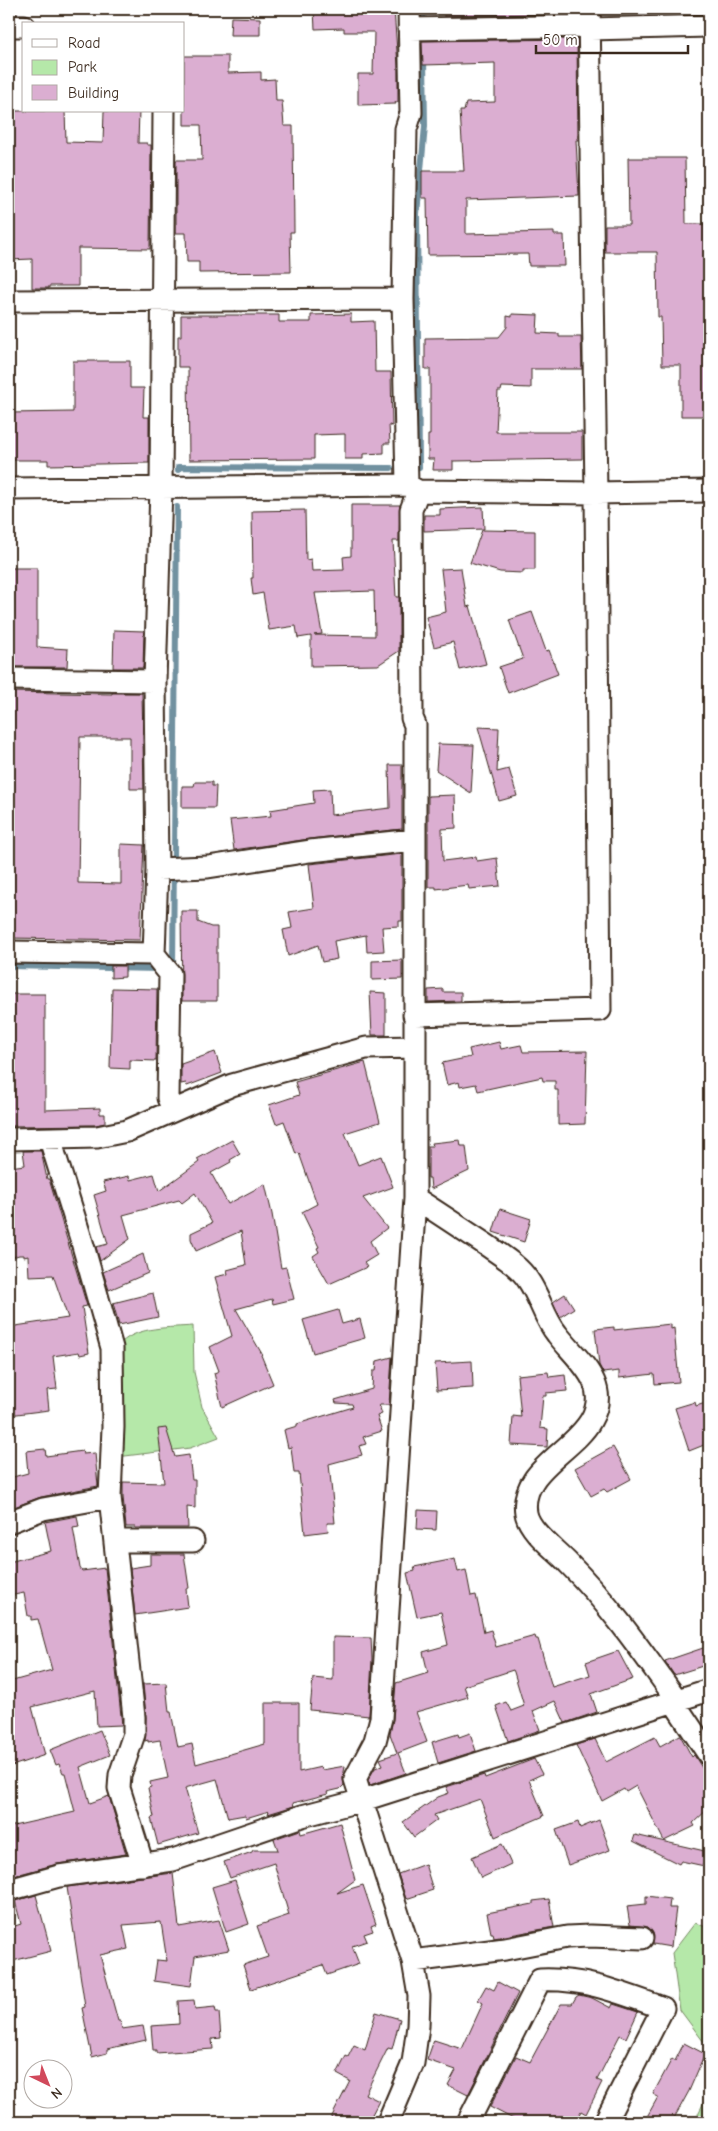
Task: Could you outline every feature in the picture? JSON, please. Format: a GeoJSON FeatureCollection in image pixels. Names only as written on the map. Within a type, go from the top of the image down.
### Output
{"type":"FeatureCollection","features":[{"type":"Feature","properties":{"kind":"street"},"geometry":{"type":"LineString","coordinates":[[414,1015],[600,1010],[590,21]]}},
{"type":"Feature","properties":{"kind":"street"},"geometry":{"type":"LineString","coordinates":[[388,2122],[413,2063],[418,2026],[419,1996],[413,1961],[355,1779],[375,1741],[381,1718],[415,1198],[415,725],[412,718],[412,488],[403,299],[406,128],[412,113],[416,24],[590,21],[709,26]]}},
{"type":"Feature","properties":{"kind":"street"},"geometry":{"type":"LineString","coordinates":[[9,26],[22,26]]}},
{"type":"Feature","properties":{"kind":"street"},"geometry":{"type":"LineString","coordinates":[[164,112],[161,488],[155,681],[167,869],[162,963],[168,1098],[172,1110]]}},
{"type":"Feature","properties":{"kind":"street"},"geometry":{"type":"LineString","coordinates":[[9,301],[163,302],[403,299]]}},
{"type":"Feature","properties":{"kind":"street"},"geometry":{"type":"LineString","coordinates":[[9,489],[412,488],[596,493],[709,491]]}},
{"type":"Feature","properties":{"kind":"street"},"geometry":{"type":"LineString","coordinates":[[9,680],[155,681]]}},
{"type":"Feature","properties":{"kind":"street"},"geometry":{"type":"LineString","coordinates":[[167,869],[208,867],[310,851],[414,840]]}},
{"type":"Feature","properties":{"kind":"street"},"geometry":{"type":"LineString","coordinates":[[9,952],[162,963]]}},
{"type":"Feature","properties":{"kind":"street"},"geometry":{"type":"LineString","coordinates":[[9,1139],[97,1136],[127,1131],[232,1085],[366,1048],[415,1047]]}},
{"type":"Feature","properties":{"kind":"street"},"geometry":{"type":"LineString","coordinates":[[50,1139],[112,1348],[113,1427],[110,1497],[134,1717],[134,1734],[120,1775],[119,1788],[143,1865]]}},
{"type":"Feature","properties":{"kind":"street"},"geometry":{"type":"LineString","coordinates":[[415,1198],[512,1263],[528,1279],[556,1332],[595,1382],[598,1398],[591,1420],[584,1430],[534,1479],[529,1489],[526,1500],[528,1522],[608,1606],[676,1700],[709,1755]]}},
{"type":"Feature","properties":{"kind":"street"},"geometry":{"type":"LineString","coordinates":[[9,1522],[42,1509],[110,1497]]}},
{"type":"Feature","properties":{"kind":"street"},"geometry":{"type":"LineString","coordinates":[[116,1541],[193,1541]]}},
{"type":"Feature","properties":{"kind":"street"},"geometry":{"type":"LineString","coordinates":[[9,1890],[59,1876],[174,1860],[302,1816],[363,1800],[709,1690]]}},
{"type":"Feature","properties":{"kind":"street"},"geometry":{"type":"LineString","coordinates":[[413,1961],[505,1949],[567,1937],[642,1938]]}},
{"type":"Feature","properties":{"kind":"street"},"geometry":{"type":"LineString","coordinates":[[468,2122],[540,1980],[565,1979],[605,1987],[663,2008],[605,2122]]}},
{"type":"Feature","properties":{"kind":"green space"},"geometry":{"type":"Polygon","coordinates":[[[193,1326],[194,1372],[202,1407],[219,1437],[190,1448],[117,1457],[121,1343],[136,1333],[193,1326]]]}},
{"type":"Feature","properties":{"kind":"green space"},"geometry":{"type":"Polygon","coordinates":[[[695,1923],[709,1928],[709,2049],[680,2010],[672,1953],[695,1923]]]}},
{"type":"Feature","properties":{"kind":"green space"},"geometry":{"type":"Polygon","coordinates":[[[709,2092],[709,2122],[694,2122],[709,2092]]]}},
{"type":"Feature","properties":{"kind":"building"},"geometry":{"type":"Polygon","coordinates":[[[394,9],[398,66],[398,102],[395,102],[396,104],[358,105],[358,74],[373,74],[374,32],[344,32],[344,28],[315,29],[314,10],[394,9]]]}},
{"type":"Feature","properties":{"kind":"building"},"geometry":{"type":"Polygon","coordinates":[[[444,9],[539,9],[539,14],[444,16],[444,9]]]}},
{"type":"Feature","properties":{"kind":"building"},"geometry":{"type":"Polygon","coordinates":[[[231,17],[260,18],[260,35],[230,35],[231,17]]]}},
{"type":"Feature","properties":{"kind":"building"},"geometry":{"type":"Polygon","coordinates":[[[577,39],[578,140],[576,140],[579,196],[466,200],[466,234],[554,232],[554,235],[564,235],[565,266],[529,266],[528,254],[428,255],[427,198],[422,198],[422,171],[464,171],[460,111],[464,111],[466,103],[495,102],[495,63],[423,65],[422,41],[577,39]]]}},
{"type":"Feature","properties":{"kind":"building"},"geometry":{"type":"Polygon","coordinates":[[[185,56],[228,56],[228,73],[261,72],[261,80],[275,79],[276,101],[282,101],[284,126],[293,126],[294,232],[290,232],[291,272],[199,273],[199,262],[187,262],[186,233],[176,233],[176,160],[202,160],[201,125],[184,125],[185,56]]]}},
{"type":"Feature","properties":{"kind":"building"},"geometry":{"type":"Polygon","coordinates":[[[9,111],[65,112],[66,142],[103,143],[104,112],[139,112],[138,143],[151,145],[150,249],[78,248],[78,286],[32,288],[32,259],[9,260],[9,111]]]}},
{"type":"Feature","properties":{"kind":"building"},"geometry":{"type":"Polygon","coordinates":[[[628,158],[685,158],[686,224],[709,224],[709,416],[681,416],[681,365],[662,365],[661,317],[658,317],[657,252],[605,252],[605,225],[629,225],[628,158]]]}},
{"type":"Feature","properties":{"kind":"building"},"geometry":{"type":"Polygon","coordinates":[[[351,314],[351,322],[374,321],[375,372],[391,372],[392,426],[389,425],[390,443],[384,443],[384,453],[363,454],[363,459],[345,459],[345,434],[314,435],[314,459],[189,460],[188,367],[178,367],[178,336],[181,336],[181,315],[279,315],[279,322],[311,322],[311,315],[351,314]]]}},
{"type":"Feature","properties":{"kind":"building"},"geometry":{"type":"Polygon","coordinates":[[[512,314],[538,315],[537,333],[559,334],[559,337],[581,337],[582,369],[531,369],[531,388],[502,387],[501,391],[498,391],[496,432],[582,432],[582,459],[453,461],[453,470],[433,470],[434,459],[428,459],[430,369],[425,369],[425,338],[499,337],[507,327],[507,316],[512,317],[512,314]]]}},
{"type":"Feature","properties":{"kind":"building"},"geometry":{"type":"Polygon","coordinates":[[[73,361],[130,361],[130,388],[144,388],[143,417],[149,417],[149,463],[48,465],[48,460],[9,460],[9,413],[73,412],[73,361]]]}},
{"type":"Feature","properties":{"kind":"building"},"geometry":{"type":"Polygon","coordinates":[[[351,505],[400,505],[399,541],[393,541],[396,597],[399,597],[399,651],[378,665],[311,666],[311,636],[298,638],[296,626],[269,630],[263,593],[253,595],[251,578],[253,578],[252,511],[305,510],[306,560],[311,559],[312,571],[344,570],[343,557],[351,556],[351,505]],[[374,591],[315,593],[322,634],[314,635],[375,636],[374,591]]]}},
{"type":"Feature","properties":{"kind":"building"},"geometry":{"type":"Polygon","coordinates":[[[483,507],[484,529],[424,531],[424,515],[440,515],[440,509],[483,507]]]}},
{"type":"Feature","properties":{"kind":"building"},"geometry":{"type":"Polygon","coordinates":[[[482,530],[535,531],[535,570],[523,570],[523,573],[500,572],[470,563],[482,530]]]}},
{"type":"Feature","properties":{"kind":"building"},"geometry":{"type":"Polygon","coordinates":[[[9,568],[37,568],[37,647],[68,649],[67,667],[9,667],[9,568]]]}},
{"type":"Feature","properties":{"kind":"building"},"geometry":{"type":"Polygon","coordinates":[[[461,568],[467,607],[470,606],[486,664],[460,670],[453,642],[434,647],[426,617],[446,612],[441,569],[461,568]]]}},
{"type":"Feature","properties":{"kind":"building"},"geometry":{"type":"Polygon","coordinates":[[[532,612],[546,651],[549,650],[558,674],[508,693],[499,667],[523,659],[509,620],[532,612]]]}},
{"type":"Feature","properties":{"kind":"building"},"geometry":{"type":"Polygon","coordinates":[[[114,630],[144,631],[143,668],[113,668],[114,630]]]}},
{"type":"Feature","properties":{"kind":"building"},"geometry":{"type":"Polygon","coordinates":[[[9,692],[142,693],[144,789],[130,789],[130,737],[80,737],[78,883],[121,884],[121,844],[144,845],[140,940],[9,938],[9,692]]]}},
{"type":"Feature","properties":{"kind":"building"},"geometry":{"type":"Polygon","coordinates":[[[478,727],[499,728],[497,772],[509,769],[517,796],[499,801],[478,727]]]}},
{"type":"Feature","properties":{"kind":"building"},"geometry":{"type":"Polygon","coordinates":[[[438,744],[474,745],[471,793],[436,770],[438,744]]]}},
{"type":"Feature","properties":{"kind":"building"},"geometry":{"type":"Polygon","coordinates":[[[389,765],[402,765],[402,829],[309,839],[234,850],[230,820],[271,816],[270,810],[314,803],[313,790],[330,789],[331,815],[390,808],[389,765]]]}},
{"type":"Feature","properties":{"kind":"building"},"geometry":{"type":"Polygon","coordinates":[[[195,782],[212,782],[212,786],[216,786],[215,808],[182,808],[182,786],[194,786],[195,782]]]}},
{"type":"Feature","properties":{"kind":"building"},"geometry":{"type":"Polygon","coordinates":[[[455,795],[456,828],[442,829],[443,861],[476,857],[477,861],[497,858],[500,886],[469,889],[468,885],[436,889],[436,887],[428,887],[428,796],[455,795]]]}},
{"type":"Feature","properties":{"kind":"building"},"geometry":{"type":"Polygon","coordinates":[[[402,854],[402,921],[399,921],[399,926],[382,927],[384,951],[367,952],[366,935],[334,941],[337,959],[322,962],[318,945],[288,956],[283,930],[292,928],[289,912],[314,908],[309,864],[402,854]]]}},
{"type":"Feature","properties":{"kind":"building"},"geometry":{"type":"Polygon","coordinates":[[[181,911],[198,911],[198,922],[211,927],[217,927],[217,1001],[182,1001],[181,911]]]}},
{"type":"Feature","properties":{"kind":"building"},"geometry":{"type":"Polygon","coordinates":[[[402,960],[402,979],[372,980],[372,961],[402,960]]]}},
{"type":"Feature","properties":{"kind":"building"},"geometry":{"type":"Polygon","coordinates":[[[111,966],[125,966],[125,977],[111,978],[111,966]]]}},
{"type":"Feature","properties":{"kind":"building"},"geometry":{"type":"Polygon","coordinates":[[[112,988],[157,989],[156,1061],[130,1060],[130,1069],[110,1068],[112,988]]]}},
{"type":"Feature","properties":{"kind":"building"},"geometry":{"type":"Polygon","coordinates":[[[443,989],[443,992],[461,992],[461,1001],[428,1002],[428,990],[443,989]]]}},
{"type":"Feature","properties":{"kind":"building"},"geometry":{"type":"Polygon","coordinates":[[[370,992],[386,993],[386,1035],[372,1035],[370,992]]]}},
{"type":"Feature","properties":{"kind":"building"},"geometry":{"type":"Polygon","coordinates":[[[9,994],[45,994],[45,1110],[100,1108],[100,1114],[105,1114],[105,1123],[96,1125],[9,1126],[9,994]]]}},
{"type":"Feature","properties":{"kind":"building"},"geometry":{"type":"Polygon","coordinates":[[[499,1042],[501,1049],[521,1045],[523,1052],[587,1051],[585,1124],[558,1125],[558,1090],[555,1090],[555,1081],[543,1081],[542,1077],[478,1091],[476,1084],[460,1087],[459,1082],[447,1085],[442,1063],[471,1057],[469,1049],[499,1042]]]}},
{"type":"Feature","properties":{"kind":"building"},"geometry":{"type":"Polygon","coordinates":[[[215,1052],[222,1073],[187,1086],[186,1083],[181,1084],[181,1064],[215,1052]]]}},
{"type":"Feature","properties":{"kind":"building"},"geometry":{"type":"Polygon","coordinates":[[[365,1062],[380,1122],[345,1133],[358,1165],[381,1156],[393,1187],[363,1198],[387,1228],[370,1241],[377,1255],[364,1263],[367,1267],[329,1284],[313,1256],[319,1252],[317,1248],[319,1247],[302,1212],[317,1204],[299,1153],[296,1154],[284,1121],[276,1124],[269,1105],[299,1095],[295,1082],[365,1062]]]}},
{"type":"Feature","properties":{"kind":"building"},"geometry":{"type":"Polygon","coordinates":[[[232,1140],[240,1154],[230,1160],[231,1162],[211,1173],[228,1204],[265,1184],[281,1268],[286,1267],[294,1299],[273,1304],[272,1299],[236,1309],[262,1354],[273,1384],[222,1407],[214,1373],[219,1371],[210,1347],[232,1336],[215,1277],[228,1274],[227,1270],[246,1265],[241,1231],[196,1251],[191,1239],[191,1233],[212,1223],[195,1193],[182,1203],[179,1200],[123,1215],[130,1239],[100,1261],[96,1247],[108,1244],[94,1195],[106,1191],[103,1182],[129,1176],[130,1180],[154,1174],[159,1191],[199,1162],[197,1159],[232,1140]]]}},
{"type":"Feature","properties":{"kind":"building"},"geometry":{"type":"Polygon","coordinates":[[[460,1140],[461,1146],[466,1146],[469,1171],[431,1189],[430,1178],[428,1178],[428,1146],[433,1146],[432,1143],[460,1140]]]}},
{"type":"Feature","properties":{"kind":"building"},"geometry":{"type":"Polygon","coordinates":[[[23,1151],[41,1151],[47,1179],[49,1179],[87,1306],[82,1307],[89,1353],[80,1355],[79,1352],[53,1356],[57,1389],[47,1390],[49,1410],[9,1415],[9,1327],[68,1318],[53,1275],[29,1276],[28,1256],[19,1255],[9,1258],[9,1167],[25,1165],[23,1151]]]}},
{"type":"Feature","properties":{"kind":"building"},"geometry":{"type":"Polygon","coordinates":[[[500,1209],[531,1219],[524,1242],[493,1232],[500,1209]]]}},
{"type":"Feature","properties":{"kind":"building"},"geometry":{"type":"Polygon","coordinates":[[[143,1254],[148,1273],[109,1290],[103,1272],[143,1254]]]}},
{"type":"Feature","properties":{"kind":"building"},"geometry":{"type":"Polygon","coordinates":[[[153,1293],[158,1317],[119,1325],[113,1303],[153,1293]]]}},
{"type":"Feature","properties":{"kind":"building"},"geometry":{"type":"Polygon","coordinates":[[[565,1294],[574,1308],[560,1317],[553,1302],[565,1294]]]}},
{"type":"Feature","properties":{"kind":"building"},"geometry":{"type":"Polygon","coordinates":[[[338,1310],[342,1324],[360,1319],[365,1338],[313,1353],[303,1320],[338,1310]]]}},
{"type":"Feature","properties":{"kind":"building"},"geometry":{"type":"Polygon","coordinates":[[[671,1324],[671,1329],[674,1328],[679,1382],[655,1384],[654,1374],[619,1378],[619,1371],[603,1373],[599,1365],[595,1329],[614,1327],[614,1330],[671,1324]]]}},
{"type":"Feature","properties":{"kind":"building"},"geometry":{"type":"Polygon","coordinates":[[[392,1357],[389,1405],[379,1405],[382,1414],[377,1416],[382,1431],[363,1437],[366,1444],[359,1446],[362,1455],[329,1464],[335,1523],[327,1523],[328,1531],[305,1534],[299,1473],[294,1473],[291,1447],[288,1448],[284,1430],[297,1426],[297,1424],[353,1407],[352,1404],[336,1403],[335,1400],[372,1389],[373,1371],[376,1371],[377,1361],[392,1357]]]}},
{"type":"Feature","properties":{"kind":"building"},"geometry":{"type":"Polygon","coordinates":[[[472,1361],[473,1388],[437,1390],[435,1363],[472,1361]]]}},
{"type":"Feature","properties":{"kind":"building"},"geometry":{"type":"Polygon","coordinates":[[[548,1372],[549,1377],[565,1375],[567,1391],[546,1393],[546,1396],[543,1396],[540,1428],[548,1429],[547,1447],[511,1445],[513,1416],[521,1417],[517,1375],[548,1372]]]}},
{"type":"Feature","properties":{"kind":"building"},"geometry":{"type":"Polygon","coordinates":[[[695,1402],[696,1406],[709,1402],[709,1443],[689,1451],[675,1408],[695,1402]]]}},
{"type":"Feature","properties":{"kind":"building"},"geometry":{"type":"Polygon","coordinates":[[[166,1428],[175,1457],[189,1455],[192,1480],[195,1480],[195,1508],[187,1507],[188,1528],[126,1527],[123,1482],[164,1483],[158,1429],[166,1428]]]}},
{"type":"Feature","properties":{"kind":"building"},"geometry":{"type":"Polygon","coordinates":[[[613,1447],[631,1479],[607,1492],[604,1489],[591,1496],[575,1468],[613,1447]]]}},
{"type":"Feature","properties":{"kind":"building"},"geometry":{"type":"Polygon","coordinates":[[[45,1449],[46,1456],[82,1451],[83,1454],[95,1453],[98,1486],[41,1497],[9,1509],[9,1478],[28,1473],[26,1451],[45,1449]]]}},
{"type":"Feature","properties":{"kind":"building"},"geometry":{"type":"Polygon","coordinates":[[[418,1510],[437,1511],[436,1530],[417,1529],[418,1510]]]}},
{"type":"Feature","properties":{"kind":"building"},"geometry":{"type":"Polygon","coordinates":[[[77,1516],[79,1527],[73,1528],[80,1568],[82,1571],[105,1568],[122,1725],[97,1726],[95,1691],[32,1707],[45,1755],[9,1767],[9,1682],[52,1670],[38,1619],[31,1620],[31,1616],[28,1616],[24,1593],[9,1596],[9,1562],[51,1551],[45,1522],[77,1516]]]}},
{"type":"Feature","properties":{"kind":"building"},"geometry":{"type":"Polygon","coordinates":[[[150,1554],[184,1554],[189,1588],[186,1589],[188,1607],[135,1615],[130,1568],[150,1565],[150,1554]]]}},
{"type":"Feature","properties":{"kind":"building"},"geometry":{"type":"Polygon","coordinates":[[[455,1559],[458,1572],[466,1570],[471,1596],[476,1595],[484,1632],[491,1630],[496,1647],[535,1636],[538,1639],[552,1687],[590,1675],[586,1662],[618,1651],[633,1679],[591,1694],[597,1712],[565,1723],[555,1701],[533,1711],[540,1730],[508,1741],[496,1706],[506,1702],[511,1711],[524,1706],[513,1670],[464,1686],[468,1697],[416,1712],[427,1742],[398,1753],[406,1773],[370,1785],[368,1780],[375,1768],[383,1765],[380,1759],[397,1753],[390,1734],[396,1683],[428,1673],[423,1652],[448,1645],[441,1612],[417,1617],[407,1573],[415,1571],[414,1567],[455,1559]]]}},
{"type":"Feature","properties":{"kind":"building"},"geometry":{"type":"Polygon","coordinates":[[[333,1637],[371,1638],[372,1659],[369,1716],[310,1710],[313,1678],[333,1680],[333,1637]]]}},
{"type":"Feature","properties":{"kind":"building"},"geometry":{"type":"Polygon","coordinates":[[[709,1646],[709,1664],[674,1675],[665,1661],[709,1646]]]}},
{"type":"Feature","properties":{"kind":"building"},"geometry":{"type":"Polygon","coordinates":[[[166,1683],[169,1712],[171,1712],[178,1747],[192,1744],[196,1764],[265,1744],[265,1703],[299,1703],[299,1772],[321,1767],[322,1770],[345,1766],[344,1785],[340,1789],[327,1792],[328,1794],[293,1803],[294,1806],[246,1818],[245,1815],[228,1818],[217,1779],[185,1788],[198,1833],[158,1845],[151,1818],[154,1817],[148,1788],[151,1787],[150,1782],[168,1778],[160,1740],[145,1741],[146,1717],[143,1684],[166,1683]]]}},
{"type":"Feature","properties":{"kind":"building"},"geometry":{"type":"Polygon","coordinates":[[[100,1730],[110,1755],[80,1767],[90,1803],[109,1796],[126,1854],[57,1864],[9,1877],[9,1827],[75,1812],[65,1773],[63,1773],[59,1764],[56,1765],[50,1750],[100,1730]]]}},
{"type":"Feature","properties":{"kind":"building"},"geometry":{"type":"Polygon","coordinates":[[[470,1733],[476,1751],[438,1763],[432,1742],[458,1734],[459,1737],[470,1733]]]}},
{"type":"Feature","properties":{"kind":"building"},"geometry":{"type":"Polygon","coordinates":[[[680,1735],[692,1757],[694,1755],[709,1779],[709,1808],[693,1823],[695,1826],[664,1841],[636,1786],[626,1792],[624,1789],[602,1801],[576,1745],[595,1739],[606,1762],[655,1737],[660,1746],[680,1735]]]}},
{"type":"Feature","properties":{"kind":"building"},"geometry":{"type":"Polygon","coordinates":[[[534,1759],[542,1774],[529,1780],[544,1816],[495,1837],[480,1799],[434,1815],[437,1820],[414,1837],[403,1822],[438,1797],[449,1793],[446,1787],[484,1775],[485,1778],[534,1759]]]}},
{"type":"Feature","properties":{"kind":"building"},"geometry":{"type":"Polygon","coordinates":[[[599,1820],[610,1850],[568,1865],[556,1830],[578,1822],[580,1828],[599,1820]]]}},
{"type":"Feature","properties":{"kind":"building"},"geometry":{"type":"Polygon","coordinates":[[[340,1823],[355,1880],[337,1893],[363,1885],[376,1924],[371,1926],[373,1931],[364,1934],[367,1941],[352,1946],[359,1964],[327,1975],[323,1965],[251,1989],[243,1965],[268,1957],[257,1926],[289,1915],[274,1863],[230,1878],[224,1862],[253,1850],[278,1850],[274,1839],[300,1830],[301,1834],[340,1823]]]}},
{"type":"Feature","properties":{"kind":"building"},"geometry":{"type":"Polygon","coordinates":[[[635,1835],[709,1852],[709,1867],[681,1861],[679,1864],[633,1841],[635,1835]]]}},
{"type":"Feature","properties":{"kind":"building"},"geometry":{"type":"Polygon","coordinates":[[[502,1844],[511,1864],[481,1878],[472,1857],[502,1844]]]}},
{"type":"Feature","properties":{"kind":"building"},"geometry":{"type":"Polygon","coordinates":[[[425,1864],[433,1890],[406,1899],[398,1874],[425,1864]]]}},
{"type":"Feature","properties":{"kind":"building"},"geometry":{"type":"Polygon","coordinates":[[[173,1873],[179,1927],[219,1920],[229,1950],[195,1956],[191,1986],[154,1981],[157,1960],[167,1961],[161,1922],[123,1925],[128,1949],[100,1955],[118,2021],[120,2021],[122,2029],[143,2026],[146,2040],[107,2049],[107,2053],[92,2057],[82,2008],[85,2007],[67,1887],[173,1873]]]}},
{"type":"Feature","properties":{"kind":"building"},"geometry":{"type":"Polygon","coordinates":[[[235,1880],[249,1924],[226,1932],[212,1887],[235,1880]]]}},
{"type":"Feature","properties":{"kind":"building"},"geometry":{"type":"Polygon","coordinates":[[[36,1895],[51,1951],[9,1962],[9,1928],[21,1924],[15,1901],[36,1895]]]}},
{"type":"Feature","properties":{"kind":"building"},"geometry":{"type":"Polygon","coordinates":[[[646,1896],[670,1899],[669,1908],[676,1908],[671,1947],[653,1944],[653,1933],[648,1927],[630,1925],[627,1906],[646,1904],[646,1896]]]}},
{"type":"Feature","properties":{"kind":"building"},"geometry":{"type":"Polygon","coordinates":[[[549,1899],[554,1927],[494,1938],[493,1933],[491,1933],[487,1913],[533,1904],[533,1901],[549,1899]]]}},
{"type":"Feature","properties":{"kind":"building"},"geometry":{"type":"Polygon","coordinates":[[[498,1982],[518,1993],[468,2095],[448,2085],[456,2070],[427,2060],[434,2040],[462,2049],[483,2003],[478,2000],[486,1986],[494,1990],[498,1982]]]}},
{"type":"Feature","properties":{"kind":"building"},"geometry":{"type":"Polygon","coordinates":[[[579,1995],[592,1998],[611,2008],[613,2004],[638,2012],[626,2038],[620,2035],[597,2080],[602,2082],[586,2114],[581,2111],[575,2122],[519,2122],[490,2107],[516,2056],[530,2062],[561,2004],[572,2004],[579,1995]]]}},
{"type":"Feature","properties":{"kind":"building"},"geometry":{"type":"Polygon","coordinates":[[[194,2000],[195,2009],[215,2007],[216,2012],[219,2012],[221,2038],[212,2039],[213,2049],[156,2053],[156,2050],[153,2050],[151,2026],[179,2024],[178,2001],[194,2000]]]}},
{"type":"Feature","properties":{"kind":"building"},"geometry":{"type":"Polygon","coordinates":[[[376,2012],[400,2019],[392,2049],[388,2048],[365,2094],[379,2101],[368,2122],[329,2122],[350,2081],[337,2074],[354,2045],[365,2050],[376,2012]]]}},
{"type":"Feature","properties":{"kind":"building"},"geometry":{"type":"Polygon","coordinates":[[[684,2043],[705,2054],[689,2091],[672,2122],[644,2122],[658,2097],[653,2094],[672,2059],[675,2061],[684,2043]]]}},
{"type":"Feature","properties":{"kind":"waterway"},"geometry":{"type":"LineString","coordinates":[[423,9],[424,25]]}},
{"type":"Feature","properties":{"kind":"waterway"},"geometry":{"type":"LineString","coordinates":[[419,468],[417,214],[425,126],[424,57]]}},
{"type":"Feature","properties":{"kind":"waterway"},"geometry":{"type":"LineString","coordinates":[[178,470],[178,467],[391,468]]}},
{"type":"Feature","properties":{"kind":"waterway"},"geometry":{"type":"LineString","coordinates":[[173,969],[177,507]]}},
{"type":"Feature","properties":{"kind":"waterway"},"geometry":{"type":"LineString","coordinates":[[9,966],[159,969]]}}]}
